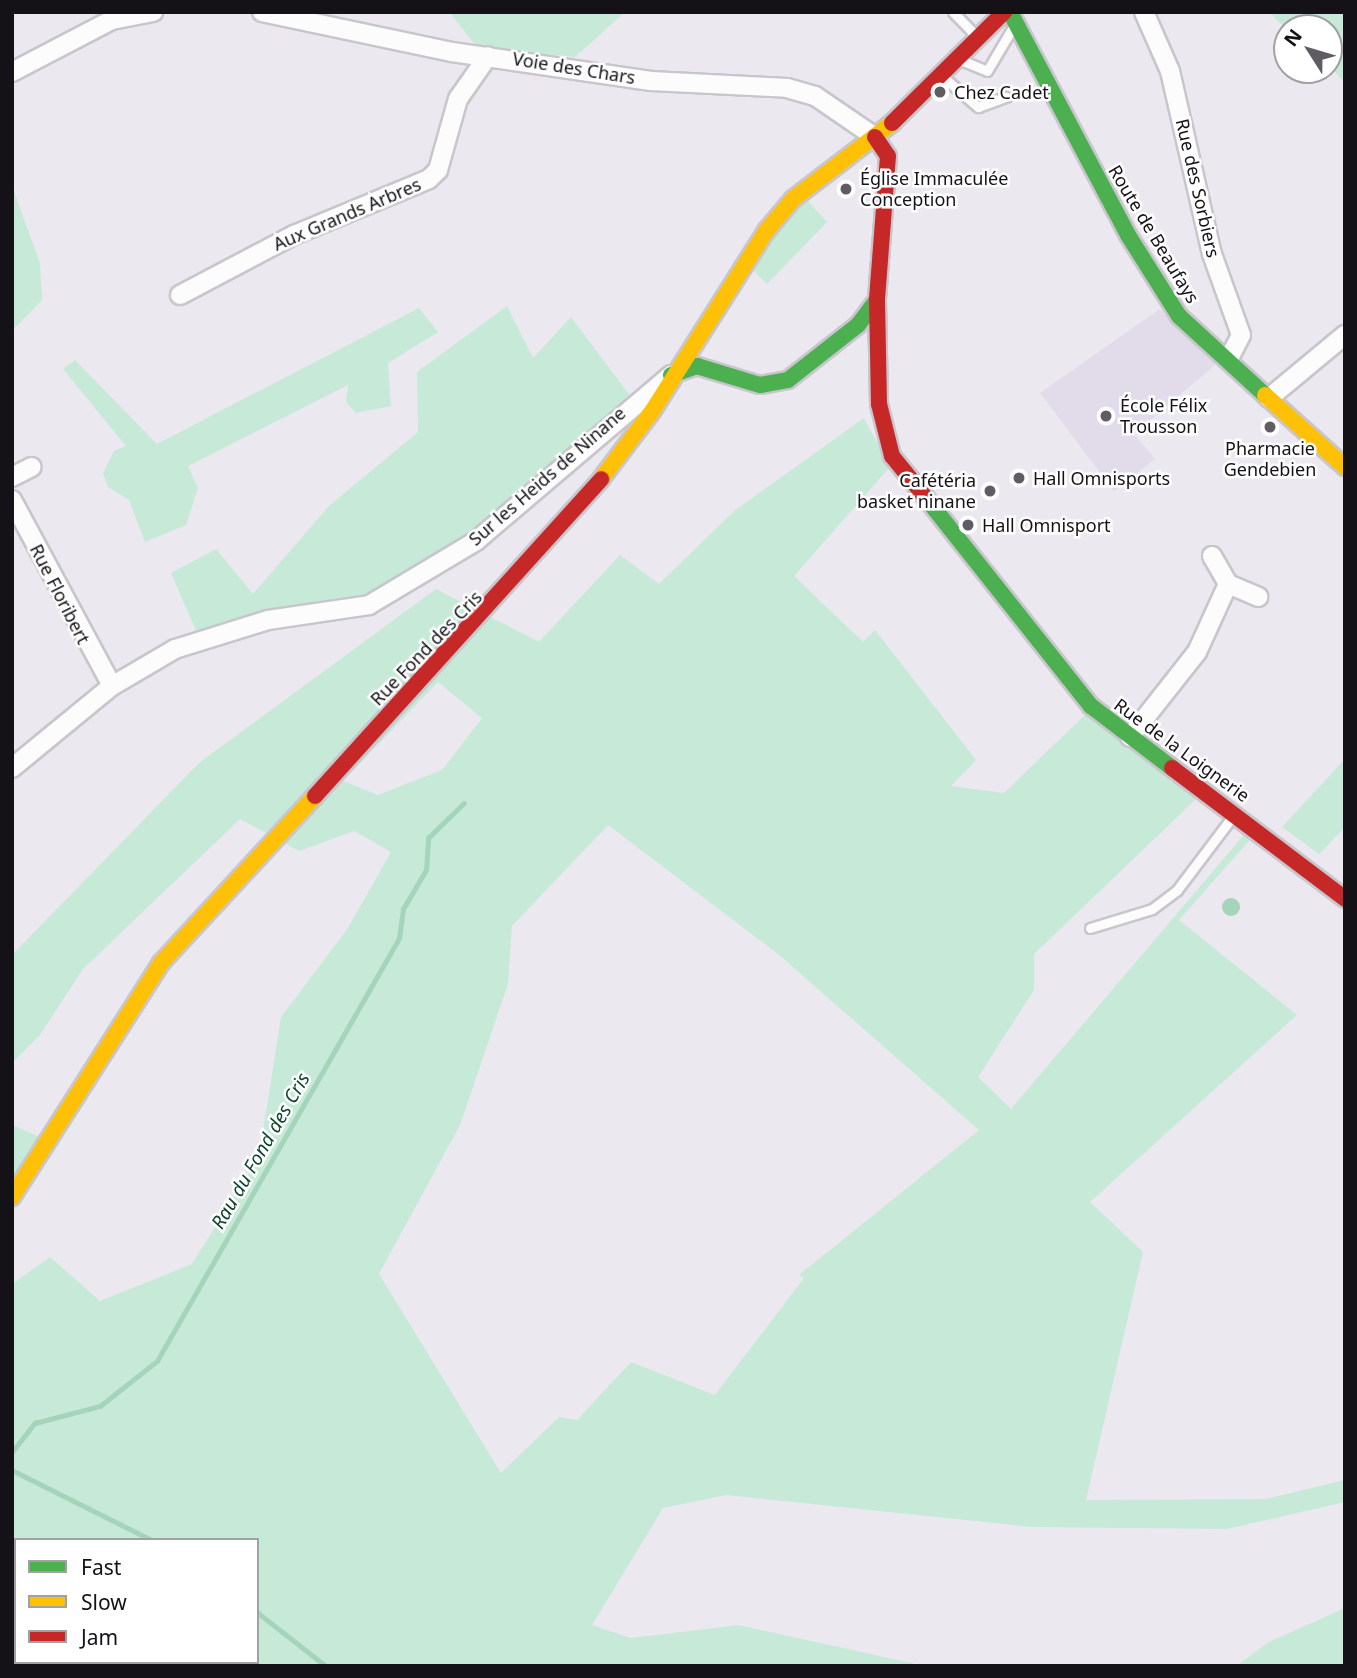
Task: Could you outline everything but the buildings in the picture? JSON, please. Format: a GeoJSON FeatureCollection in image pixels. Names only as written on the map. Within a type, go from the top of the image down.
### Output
{"type":"FeatureCollection","features":[{"type":"Feature","properties":{"kind":"street"},"geometry":{"type":"LineString","coordinates":[[12,72],[112,20],[153,12]]}},
{"type":"Feature","properties":{"kind":"street","name":"Voie des Chars"},"geometry":{"type":"LineString","coordinates":[[262,12],[488,56],[695,86],[787,88],[815,96],[875,136]]}},
{"type":"Feature","properties":{"kind":"street","name":"Rue des Sorbiers"},"geometry":{"type":"LineString","coordinates":[[1144,12],[1170,71],[1212,254],[1241,335],[1228,360]]}},
{"type":"Feature","properties":{"kind":"street","name":"Rue Fond des Cris"},"geometry":{"type":"LineString","coordinates":[[12,1197],[161,963],[528,569],[653,410],[702,325],[793,199],[875,136],[977,36],[1010,16]]}},
{"type":"Feature","properties":{"kind":"street","name":"Route de Beaufays"},"geometry":{"type":"LineString","coordinates":[[1010,16],[1178,316],[1345,467]]}},
{"type":"Feature","properties":{"kind":"street","name":"Aux Grands Arbres"},"geometry":{"type":"LineString","coordinates":[[180,295],[294,235],[429,179],[438,170],[458,99],[488,56]]}},
{"type":"Feature","properties":{"kind":"street","name":"Rue de la Loignerie"},"geometry":{"type":"LineString","coordinates":[[875,136],[888,156],[877,300],[883,336],[881,430],[891,456],[1064,677],[1130,737],[1236,813],[1345,899]]}},
{"type":"Feature","properties":{"kind":"street"},"geometry":{"type":"LineString","coordinates":[[671,375],[697,366],[716,368],[775,384],[851,330],[877,300]]}},
{"type":"Feature","properties":{"kind":"street"},"geometry":{"type":"LineString","coordinates":[[702,325],[716,368]]}},
{"type":"Feature","properties":{"kind":"street"},"geometry":{"type":"LineString","coordinates":[[851,330],[865,326],[883,336]]}},
{"type":"Feature","properties":{"kind":"street"},"geometry":{"type":"LineString","coordinates":[[1269,398],[1345,335]]}},
{"type":"Feature","properties":{"kind":"street","name":"Sur les Heids de Ninane"},"geometry":{"type":"LineString","coordinates":[[12,768],[112,686],[175,649],[268,620],[369,605],[476,541],[671,375]]}},
{"type":"Feature","properties":{"kind":"street"},"geometry":{"type":"LineString","coordinates":[[12,477],[32,467]]}},
{"type":"Feature","properties":{"kind":"street","name":"Rue Floribert"},"geometry":{"type":"LineString","coordinates":[[12,500],[112,686]]}},
{"type":"Feature","properties":{"kind":"street"},"geometry":{"type":"LineString","coordinates":[[1212,556],[1228,584],[1258,597]]}},
{"type":"Feature","properties":{"kind":"street"},"geometry":{"type":"LineString","coordinates":[[1130,737],[1197,652],[1228,584]]}},
{"type":"Feature","properties":{"kind":"lane"},"geometry":{"type":"LineString","coordinates":[[953,12],[977,36]]}},
{"type":"Feature","properties":{"kind":"lane"},"geometry":{"type":"LineString","coordinates":[[955,58],[987,71],[1010,16]]}},
{"type":"Feature","properties":{"kind":"lane"},"geometry":{"type":"LineString","coordinates":[[940,74],[978,107],[1006,97]]}},
{"type":"Feature","properties":{"kind":"lane"},"geometry":{"type":"LineString","coordinates":[[1090,928],[1152,909],[1177,890],[1236,813]]}},
{"type":"Feature","properties":{"kind":"shaded area"},"geometry":{"type":"Polygon","coordinates":[[[449,12],[625,12],[575,57],[478,48],[449,12]]]}},
{"type":"Feature","properties":{"kind":"shaded area"},"geometry":{"type":"Polygon","coordinates":[[[1269,12],[1345,12],[1345,83],[1343,14],[1273,16],[1269,12]]]}},
{"type":"Feature","properties":{"kind":"shaded area"},"geometry":{"type":"Polygon","coordinates":[[[12,186],[40,263],[42,300],[12,331],[12,186]]]}},
{"type":"Feature","properties":{"kind":"shaded area"},"geometry":{"type":"Polygon","coordinates":[[[806,199],[827,222],[767,284],[750,267],[806,199]]]}},
{"type":"Feature","properties":{"kind":"shaded area"},"geometry":{"type":"Polygon","coordinates":[[[507,306],[533,358],[571,317],[631,397],[459,540],[357,600],[197,633],[171,573],[216,549],[253,594],[329,506],[418,432],[417,372],[507,306]]]}},
{"type":"Feature","properties":{"kind":"shaded area"},"geometry":{"type":"Polygon","coordinates":[[[419,308],[438,332],[388,363],[391,406],[356,413],[346,402],[348,385],[188,466],[198,488],[186,525],[145,542],[129,500],[108,487],[103,473],[114,451],[126,446],[63,369],[75,360],[157,444],[419,308]]]}},
{"type":"Feature","properties":{"kind":"shaded area","name":"École Félix Trousson"},"geometry":{"type":"Polygon","coordinates":[[[1160,309],[1216,364],[1134,434],[1155,459],[1114,491],[1040,393],[1160,309]]]}},
{"type":"Feature","properties":{"kind":"shaded area"},"geometry":{"type":"Polygon","coordinates":[[[864,418],[890,467],[794,576],[863,642],[875,630],[976,760],[951,786],[1004,793],[1087,713],[1197,798],[1034,954],[1034,990],[978,1077],[1011,1109],[1248,830],[1256,833],[1179,920],[1297,1015],[1090,1202],[1143,1252],[1086,1500],[1266,1499],[1345,1480],[1345,1502],[1227,1529],[1032,1527],[726,1495],[663,1508],[592,1625],[631,1638],[738,1625],[925,1666],[12,1666],[12,1284],[50,1257],[100,1301],[192,1264],[259,1157],[281,1017],[348,928],[391,852],[354,831],[299,851],[240,819],[83,969],[40,1035],[12,1063],[12,955],[200,762],[436,589],[539,642],[620,555],[659,584],[734,511],[864,418]],[[438,682],[343,781],[378,795],[442,770],[482,718],[438,682]],[[608,825],[512,926],[508,984],[460,1125],[379,1274],[501,1473],[559,1417],[577,1420],[631,1362],[715,1395],[804,1278],[799,1275],[979,1130],[778,954],[608,825]]]}},
{"type":"Feature","properties":{"kind":"shaded area"},"geometry":{"type":"Polygon","coordinates":[[[1345,759],[1345,827],[1319,854],[1282,827],[1345,759]]]}},
{"type":"Feature","properties":{"kind":"shaded area"},"geometry":{"type":"Polygon","coordinates":[[[1231,898],[1237,901],[1240,907],[1237,913],[1231,916],[1225,913],[1222,907],[1225,901],[1231,898]]]}},
{"type":"Feature","properties":{"kind":"shaded area"},"geometry":{"type":"Polygon","coordinates":[[[12,1125],[47,1140],[12,1180],[12,1125]]]}},
{"type":"Feature","properties":{"kind":"shaded area"},"geometry":{"type":"Polygon","coordinates":[[[1345,1608],[1345,1666],[1236,1666],[1269,1642],[1345,1608]]]}},
{"type":"Feature","properties":{"kind":"waterway","name":"Rau du Fond des Cris"},"geometry":{"type":"LineString","coordinates":[[12,1452],[35,1423],[100,1406],[157,1361],[399,938],[403,909],[426,870],[428,838],[464,803]]}},
{"type":"Feature","properties":{"kind":"waterway"},"geometry":{"type":"LineString","coordinates":[[12,1470],[148,1538]]}},
{"type":"Feature","properties":{"kind":"waterway"},"geometry":{"type":"LineString","coordinates":[[259,1614],[326,1666]]}},
{"type":"Feature","properties":{"kind":"traffic: fast"},"geometry":{"type":"LineString","coordinates":[[1010,12],[1128,235],[1179,316],[1265,395]]}},
{"type":"Feature","properties":{"kind":"traffic: fast"},"geometry":{"type":"LineString","coordinates":[[671,375],[697,366],[760,385],[788,380],[858,325],[877,300]]}},
{"type":"Feature","properties":{"kind":"traffic: fast"},"geometry":{"type":"LineString","coordinates":[[922,493],[1091,706],[1172,768]]}},
{"type":"Feature","properties":{"kind":"traffic: slow"},"geometry":{"type":"LineString","coordinates":[[601,479],[653,410],[767,230],[793,199],[892,123]]}},
{"type":"Feature","properties":{"kind":"traffic: slow"},"geometry":{"type":"LineString","coordinates":[[1265,395],[1345,467]]}},
{"type":"Feature","properties":{"kind":"traffic: slow"},"geometry":{"type":"LineString","coordinates":[[12,1197],[161,963],[315,796]]}},
{"type":"Feature","properties":{"kind":"traffic: jam"},"geometry":{"type":"LineString","coordinates":[[892,123],[1004,12]]}},
{"type":"Feature","properties":{"kind":"traffic: jam"},"geometry":{"type":"LineString","coordinates":[[875,137],[888,156],[877,300],[879,404],[892,456],[922,493]]}},
{"type":"Feature","properties":{"kind":"traffic: jam"},"geometry":{"type":"LineString","coordinates":[[315,796],[601,479]]}},
{"type":"Feature","properties":{"kind":"traffic: jam"},"geometry":{"type":"LineString","coordinates":[[1172,768],[1345,899]]}},
{"type":"Feature","properties":{"kind":"place","name":"Chez Cadet"},"geometry":{"type":"Point","coordinates":[940,92]}},
{"type":"Feature","properties":{"kind":"place","name":"Église Immaculée Conception"},"geometry":{"type":"Point","coordinates":[846,189]}},
{"type":"Feature","properties":{"kind":"place","name":"École Félix Trousson"},"geometry":{"type":"Point","coordinates":[1106,416]}},
{"type":"Feature","properties":{"kind":"place","name":"Pharmacie Gendebien"},"geometry":{"type":"Point","coordinates":[1270,427]}},
{"type":"Feature","properties":{"kind":"place","name":"Hall Omnisports"},"geometry":{"type":"Point","coordinates":[1019,478]}},
{"type":"Feature","properties":{"kind":"place","name":"Cafétéria basket ninane"},"geometry":{"type":"Point","coordinates":[990,491]}},
{"type":"Feature","properties":{"kind":"place","name":"Hall Omnisport"},"geometry":{"type":"Point","coordinates":[968,525]}}]}
